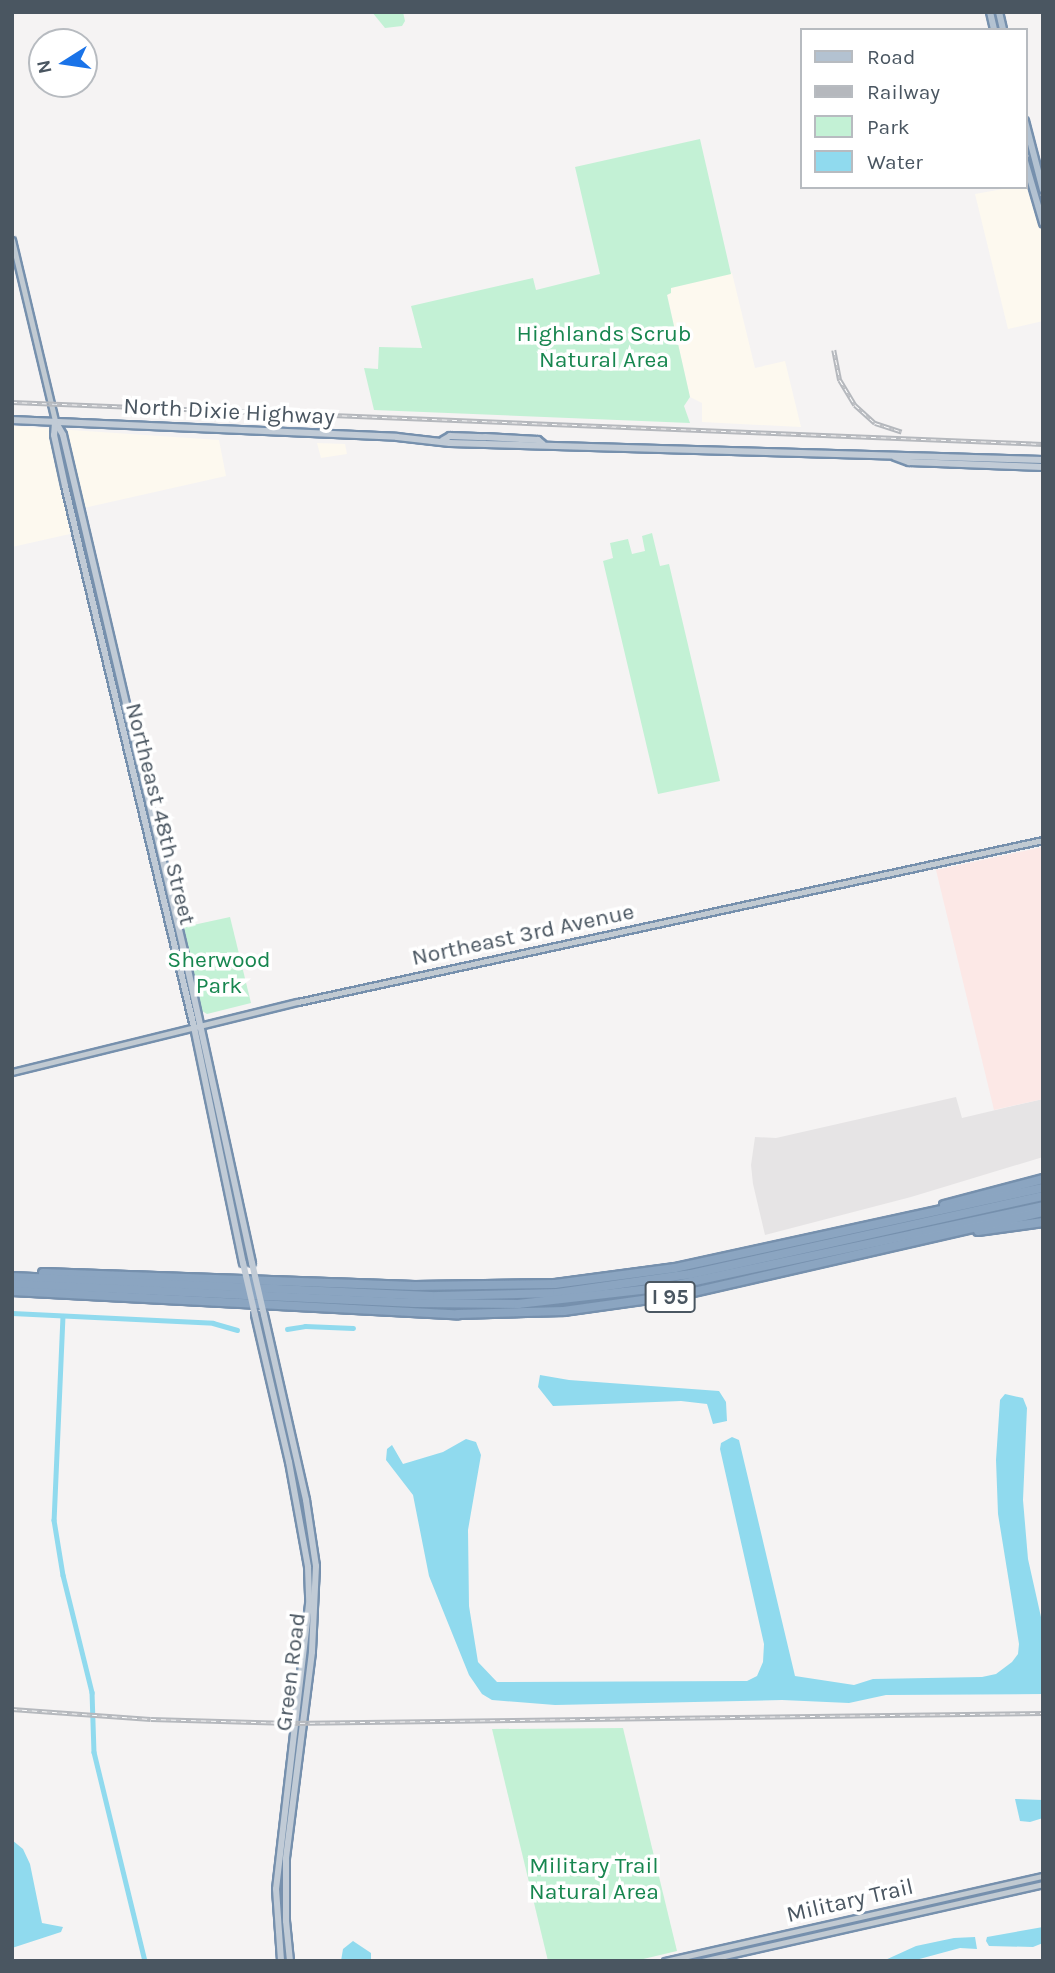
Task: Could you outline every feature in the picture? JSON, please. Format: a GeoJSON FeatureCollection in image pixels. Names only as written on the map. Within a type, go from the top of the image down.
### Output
{"type":"FeatureCollection","features":[{"type":"Feature","properties":{"kind":"highway"},"geometry":{"type":"LineString","coordinates":[[889,1222],[992,1191],[1043,1179]]}},
{"type":"Feature","properties":{"kind":"highway","name":"I 95"},"geometry":{"type":"LineString","coordinates":[[12,1274],[465,1287],[600,1280],[690,1265],[1043,1188]]}},
{"type":"Feature","properties":{"kind":"highway"},"geometry":{"type":"LineString","coordinates":[[12,1274],[474,1296],[557,1293],[662,1279],[1043,1196]]}},
{"type":"Feature","properties":{"kind":"highway"},"geometry":{"type":"LineString","coordinates":[[12,1284],[414,1303],[526,1303],[660,1289],[1043,1206]]}},
{"type":"Feature","properties":{"kind":"highway","name":"I 95"},"geometry":{"type":"LineString","coordinates":[[12,1291],[426,1312],[527,1314],[624,1305],[714,1288],[1043,1212]]}},
{"type":"Feature","properties":{"kind":"highway"},"geometry":{"type":"LineString","coordinates":[[910,1242],[924,1243],[1043,1222]]}},
{"type":"Feature","properties":{"kind":"highway"},"geometry":{"type":"LineString","coordinates":[[426,1312],[444,1308],[542,1307],[624,1300],[735,1278],[918,1233]]}},
{"type":"Feature","properties":{"kind":"highway"},"geometry":{"type":"LineString","coordinates":[[600,1280],[662,1279]]}},
{"type":"Feature","properties":{"kind":"main road"},"geometry":{"type":"LineString","coordinates":[[1027,129],[1043,190]]}},
{"type":"Feature","properties":{"kind":"main road"},"geometry":{"type":"LineString","coordinates":[[1027,166],[1039,199],[1043,223]]}},
{"type":"Feature","properties":{"kind":"main road","name":"North Dixie Highway"},"geometry":{"type":"LineString","coordinates":[[12,420],[443,440],[450,443],[1043,460]]}},
{"type":"Feature","properties":{"kind":"main road","name":"Northeast 48th Street"},"geometry":{"type":"LineString","coordinates":[[55,421],[54,435],[84,571],[172,935],[197,1026],[264,1315],[293,1461]]}},
{"type":"Feature","properties":{"kind":"main road","name":"Northeast 48th Street"},"geometry":{"type":"LineString","coordinates":[[55,421],[63,435],[184,951],[243,1263],[293,1461]]}},
{"type":"Feature","properties":{"kind":"main road","name":"North Dixie Highway"},"geometry":{"type":"LineString","coordinates":[[893,456],[909,462],[1043,467]]}},
{"type":"Feature","properties":{"kind":"main road"},"geometry":{"type":"LineString","coordinates":[[84,571],[97,612],[104,617]]}},
{"type":"Feature","properties":{"kind":"main road"},"geometry":{"type":"LineString","coordinates":[[172,935],[184,951]]}},
{"type":"Feature","properties":{"kind":"main road","name":"Green Road"},"geometry":{"type":"LineString","coordinates":[[281,1961],[276,1889],[309,1604],[304,1533],[293,1461]]}},
{"type":"Feature","properties":{"kind":"main road","name":"Green Road"},"geometry":{"type":"LineString","coordinates":[[290,1961],[285,1889],[290,1816],[316,1606],[313,1532],[293,1461]]}},
{"type":"Feature","properties":{"kind":"street","name":"Northeast 48th Street"},"geometry":{"type":"LineString","coordinates":[[12,240],[55,421]]}},
{"type":"Feature","properties":{"kind":"street","name":"Northeast 3rd Avenue"},"geometry":{"type":"LineString","coordinates":[[12,1072],[197,1026],[1043,840]]}},
{"type":"Feature","properties":{"kind":"street","name":"Military Trail"},"geometry":{"type":"LineString","coordinates":[[665,1961],[1043,1876]]}},
{"type":"Feature","properties":{"kind":"street","name":"Military Trail"},"geometry":{"type":"LineString","coordinates":[[702,1961],[1043,1884]]}},
{"type":"Feature","properties":{"kind":"shaded area"},"geometry":{"type":"Polygon","coordinates":[[[1027,185],[1043,189],[1043,321],[1008,329],[975,194],[1003,189],[1027,189],[1027,185]]]}},
{"type":"Feature","properties":{"kind":"shaded area"},"geometry":{"type":"Polygon","coordinates":[[[732,273],[755,368],[785,361],[801,427],[702,422],[702,403],[690,397],[667,294],[670,288],[732,273]]]}},
{"type":"Feature","properties":{"kind":"shaded area"},"geometry":{"type":"Polygon","coordinates":[[[12,426],[219,440],[226,476],[66,512],[70,534],[12,547],[12,426]]]}},
{"type":"Feature","properties":{"kind":"shaded area"},"geometry":{"type":"Polygon","coordinates":[[[317,443],[345,444],[347,454],[321,458],[317,443]]]}},
{"type":"Feature","properties":{"kind":"shaded area"},"geometry":{"type":"Polygon","coordinates":[[[1043,847],[1043,1099],[994,1110],[936,870],[1043,847]]]}},
{"type":"Feature","properties":{"kind":"shaded area"},"geometry":{"type":"Polygon","coordinates":[[[956,1097],[962,1118],[1043,1099],[1043,1157],[911,1197],[765,1235],[751,1165],[755,1137],[776,1138],[956,1097]]]}},
{"type":"Feature","properties":{"kind":"green space"},"geometry":{"type":"Polygon","coordinates":[[[372,12],[403,12],[405,21],[402,26],[385,28],[372,12]]]}},
{"type":"Feature","properties":{"kind":"green space","name":"Highlands Scrub Natural Area"},"geometry":{"type":"Polygon","coordinates":[[[700,139],[731,274],[671,288],[671,293],[667,295],[690,397],[684,406],[690,423],[374,410],[364,368],[378,369],[379,347],[422,348],[411,306],[533,278],[536,290],[600,274],[575,167],[700,139]]]}},
{"type":"Feature","properties":{"kind":"green space"},"geometry":{"type":"Polygon","coordinates":[[[652,533],[660,566],[669,564],[720,781],[658,794],[603,561],[613,558],[610,543],[628,539],[632,554],[645,551],[642,536],[652,533]]]}},
{"type":"Feature","properties":{"kind":"green space","name":"Sherwood Park"},"geometry":{"type":"Polygon","coordinates":[[[230,917],[251,1003],[207,1014],[202,1011],[184,927],[230,917]]]}},
{"type":"Feature","properties":{"kind":"green space","name":"Military Trail Natural Area"},"geometry":{"type":"Polygon","coordinates":[[[623,1728],[677,1951],[635,1961],[548,1961],[492,1729],[623,1728]]]}},
{"type":"Feature","properties":{"kind":"water"},"geometry":{"type":"Polygon","coordinates":[[[540,1375],[569,1380],[719,1391],[726,1402],[727,1421],[713,1424],[707,1404],[681,1401],[553,1406],[538,1387],[540,1375]]]}},
{"type":"Feature","properties":{"kind":"water"},"geometry":{"type":"Polygon","coordinates":[[[1005,1394],[1023,1398],[1027,1408],[1023,1500],[1028,1559],[1043,1626],[1043,1694],[886,1695],[849,1703],[782,1700],[555,1705],[492,1700],[482,1694],[469,1675],[429,1576],[413,1495],[386,1460],[387,1449],[392,1445],[403,1464],[443,1452],[466,1439],[476,1442],[481,1455],[468,1530],[469,1606],[478,1662],[497,1682],[747,1681],[757,1676],[763,1662],[764,1644],[720,1449],[721,1443],[732,1437],[739,1440],[795,1676],[854,1685],[873,1679],[982,1677],[996,1674],[1012,1662],[1018,1654],[1019,1644],[998,1514],[996,1460],[1000,1400],[1005,1394]]]}},
{"type":"Feature","properties":{"kind":"water"},"geometry":{"type":"Polygon","coordinates":[[[1015,1799],[1043,1800],[1043,1818],[1030,1822],[1020,1821],[1015,1799]]]}},
{"type":"Feature","properties":{"kind":"water"},"geometry":{"type":"Polygon","coordinates":[[[12,1840],[23,1849],[30,1864],[42,1923],[63,1927],[61,1932],[12,1948],[12,1840]]]}},
{"type":"Feature","properties":{"kind":"water"},"geometry":{"type":"Polygon","coordinates":[[[1043,1927],[1043,1943],[1033,1947],[989,1946],[986,1941],[987,1937],[1043,1927]]]}},
{"type":"Feature","properties":{"kind":"water"},"geometry":{"type":"Polygon","coordinates":[[[975,1937],[977,1949],[960,1948],[912,1961],[883,1961],[916,1946],[954,1938],[975,1937]]]}},
{"type":"Feature","properties":{"kind":"water"},"geometry":{"type":"Polygon","coordinates":[[[353,1941],[371,1953],[371,1961],[341,1961],[343,1949],[353,1941]]]}},
{"type":"Feature","properties":{"kind":"waterway"},"geometry":{"type":"LineString","coordinates":[[12,1313],[213,1323],[237,1330]]}},
{"type":"Feature","properties":{"kind":"waterway"},"geometry":{"type":"LineString","coordinates":[[63,1316],[54,1520],[63,1575],[92,1692],[94,1752],[145,1961]]}},
{"type":"Feature","properties":{"kind":"waterway"},"geometry":{"type":"LineString","coordinates":[[287,1329],[305,1326],[353,1328]]}},
{"type":"Feature","properties":{"kind":"railway"},"geometry":{"type":"LineString","coordinates":[[834,350],[840,380],[855,405],[875,423],[902,432]]}},
{"type":"Feature","properties":{"kind":"railway"},"geometry":{"type":"LineString","coordinates":[[12,402],[1043,444]]}},
{"type":"Feature","properties":{"kind":"railway"},"geometry":{"type":"LineString","coordinates":[[12,1709],[151,1719],[290,1723],[1043,1713]]}}]}
